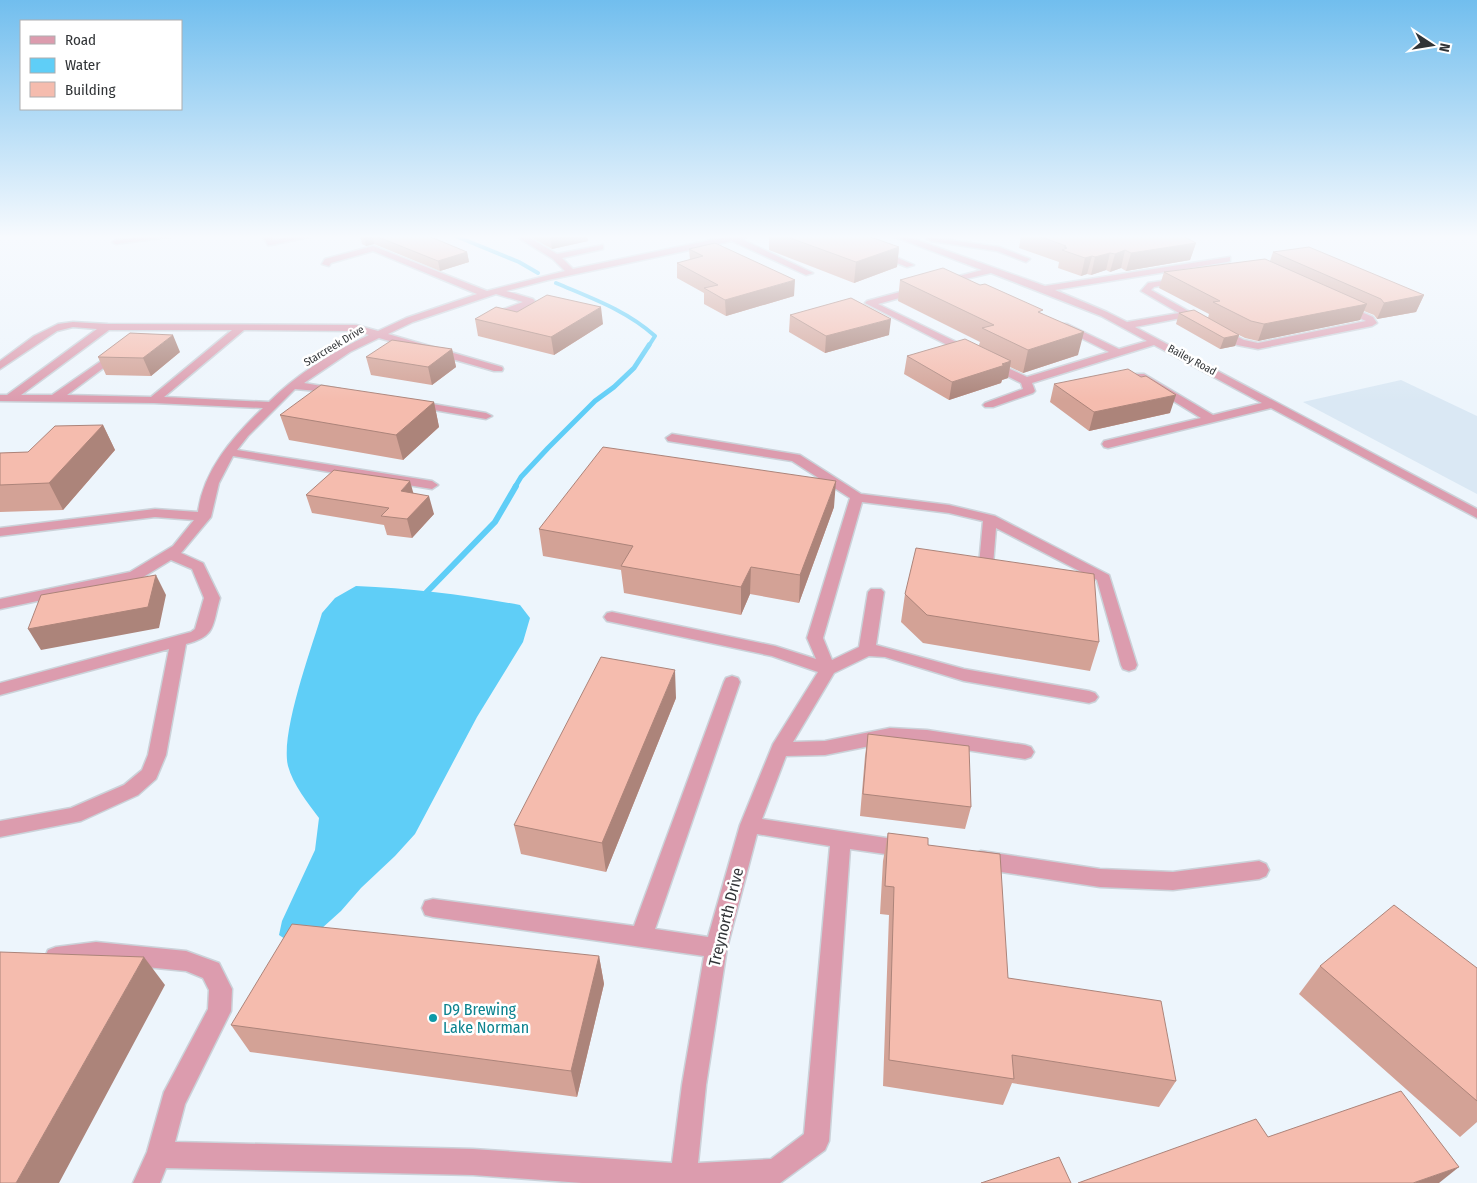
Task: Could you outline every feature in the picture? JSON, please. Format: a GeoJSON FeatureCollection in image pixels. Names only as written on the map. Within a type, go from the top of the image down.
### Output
{"type":"FeatureCollection","features":[{"type":"Feature","properties":{"kind":"street"},"geometry":{"type":"LineString","coordinates":[[482,320],[524,306],[530,301],[485,290]]}},
{"type":"Feature","properties":{"kind":"street","name":"Starcreek Drive"},"geometry":{"type":"LineString","coordinates":[[204,516],[205,503],[210,488],[229,452],[253,422],[295,385],[351,348],[378,334],[413,318],[498,290]]}},
{"type":"Feature","properties":{"kind":"street"},"geometry":{"type":"LineString","coordinates":[[915,290],[867,303],[1026,381],[1157,341]]}},
{"type":"Feature","properties":{"kind":"street","name":"Bailey Road"},"geometry":{"type":"LineString","coordinates":[[1047,290],[1128,325],[1477,514]]}},
{"type":"Feature","properties":{"kind":"street"},"geometry":{"type":"LineString","coordinates":[[1146,290],[1241,343],[1258,346],[1372,324],[1370,319],[1334,303]]}},
{"type":"Feature","properties":{"kind":"street"},"geometry":{"type":"LineString","coordinates":[[1128,325],[1188,314]]}},
{"type":"Feature","properties":{"kind":"street"},"geometry":{"type":"LineString","coordinates":[[1057,323],[1119,353]]}},
{"type":"Feature","properties":{"kind":"street"},"geometry":{"type":"LineString","coordinates":[[0,366],[44,334],[60,326],[80,324],[107,327],[121,325],[152,327],[348,327],[498,369]]}},
{"type":"Feature","properties":{"kind":"street"},"geometry":{"type":"LineString","coordinates":[[154,400],[242,326]]}},
{"type":"Feature","properties":{"kind":"street"},"geometry":{"type":"LineString","coordinates":[[5,398],[107,327]]}},
{"type":"Feature","properties":{"kind":"street"},"geometry":{"type":"LineString","coordinates":[[56,398],[152,327]]}},
{"type":"Feature","properties":{"kind":"street"},"geometry":{"type":"LineString","coordinates":[[1140,376],[1211,419]]}},
{"type":"Feature","properties":{"kind":"street"},"geometry":{"type":"LineString","coordinates":[[989,405],[1029,391],[1026,381]]}},
{"type":"Feature","properties":{"kind":"street"},"geometry":{"type":"LineString","coordinates":[[295,385],[343,392]]}},
{"type":"Feature","properties":{"kind":"street"},"geometry":{"type":"LineString","coordinates":[[5,398],[154,400],[271,405]]}},
{"type":"Feature","properties":{"kind":"street"},"geometry":{"type":"LineString","coordinates":[[400,402],[486,416]]}},
{"type":"Feature","properties":{"kind":"street"},"geometry":{"type":"LineString","coordinates":[[1108,444],[1273,404]]}},
{"type":"Feature","properties":{"kind":"street"},"geometry":{"type":"LineString","coordinates":[[672,438],[796,458],[857,497],[949,509],[990,519],[1104,578],[1129,665]]}},
{"type":"Feature","properties":{"kind":"street"},"geometry":{"type":"LineString","coordinates":[[229,452],[432,485]]}},
{"type":"Feature","properties":{"kind":"street"},"geometry":{"type":"LineString","coordinates":[[828,668],[815,638],[857,497]]}},
{"type":"Feature","properties":{"kind":"street"},"geometry":{"type":"LineString","coordinates":[[0,532],[155,513],[204,516]]}},
{"type":"Feature","properties":{"kind":"street"},"geometry":{"type":"LineString","coordinates":[[0,604],[135,576],[178,549],[204,516]]}},
{"type":"Feature","properties":{"kind":"street"},"geometry":{"type":"LineString","coordinates":[[986,566],[990,519]]}},
{"type":"Feature","properties":{"kind":"street"},"geometry":{"type":"LineString","coordinates":[[0,689],[179,641],[196,636],[202,632],[212,598],[198,566],[170,554]]}},
{"type":"Feature","properties":{"kind":"street"},"geometry":{"type":"LineString","coordinates":[[867,650],[876,592]]}},
{"type":"Feature","properties":{"kind":"street"},"geometry":{"type":"LineString","coordinates":[[612,617],[775,651],[828,668],[867,650],[885,652],[964,675],[1089,697]]}},
{"type":"Feature","properties":{"kind":"street"},"geometry":{"type":"LineString","coordinates":[[0,829],[74,815],[131,790],[149,774],[157,755],[179,641]]}},
{"type":"Feature","properties":{"kind":"street","name":"Treynorth Drive"},"geometry":{"type":"LineString","coordinates":[[683,1180],[716,948],[750,825],[780,749],[828,668]]}},
{"type":"Feature","properties":{"kind":"street"},"geometry":{"type":"LineString","coordinates":[[641,937],[732,682]]}},
{"type":"Feature","properties":{"kind":"street"},"geometry":{"type":"LineString","coordinates":[[780,749],[825,748],[890,735],[927,737],[1025,752]]}},
{"type":"Feature","properties":{"kind":"street"},"geometry":{"type":"LineString","coordinates":[[750,825],[927,852]]}},
{"type":"Feature","properties":{"kind":"street"},"geometry":{"type":"LineString","coordinates":[[159,1155],[473,1162],[683,1180],[775,1172],[816,1141],[841,839]]}},
{"type":"Feature","properties":{"kind":"street"},"geometry":{"type":"LineString","coordinates":[[966,858],[1100,878],[1173,881],[1258,870]]}},
{"type":"Feature","properties":{"kind":"street"},"geometry":{"type":"LineString","coordinates":[[433,908],[716,948]]}},
{"type":"Feature","properties":{"kind":"street"},"geometry":{"type":"LineString","coordinates":[[38,959],[96,952],[186,961],[211,970],[220,989],[219,1011],[173,1101],[159,1155],[146,1183]]}},
{"type":"Feature","properties":{"kind":"shaded area"},"geometry":{"type":"Polygon","coordinates":[[[1401,380],[1477,416],[1477,494],[1303,402],[1401,380]]]}},
{"type":"Feature","properties":{"kind":"water"},"geometry":{"type":"Polygon","coordinates":[[[356,586],[438,592],[520,605],[530,618],[523,642],[477,717],[415,834],[361,888],[341,911],[321,929],[285,939],[279,935],[282,921],[315,850],[319,818],[297,787],[288,766],[287,751],[293,712],[322,613],[335,598],[356,586]]]}},
{"type":"Feature","properties":{"kind":"building"},"geometry":{"type":"Polygon","coordinates":[[[708,290],[759,290],[725,300],[708,290]]]}},
{"type":"Feature","properties":{"kind":"building"},"geometry":{"type":"Polygon","coordinates":[[[921,290],[999,290],[1043,310],[1038,312],[1084,332],[1028,350],[982,328],[994,325],[921,290]]]}},
{"type":"Feature","properties":{"kind":"building"},"geometry":{"type":"Polygon","coordinates":[[[1199,290],[1336,290],[1367,304],[1264,324],[1251,321],[1213,302],[1220,301],[1199,290]]]}},
{"type":"Feature","properties":{"kind":"building"},"geometry":{"type":"Polygon","coordinates":[[[1361,290],[1413,290],[1424,295],[1384,303],[1381,299],[1361,290]]]}},
{"type":"Feature","properties":{"kind":"building"},"geometry":{"type":"Polygon","coordinates":[[[547,295],[601,307],[551,337],[475,319],[496,307],[517,312],[547,295]]]}},
{"type":"Feature","properties":{"kind":"building"},"geometry":{"type":"Polygon","coordinates":[[[851,298],[891,319],[826,336],[790,315],[851,298]]]}},
{"type":"Feature","properties":{"kind":"building"},"geometry":{"type":"Polygon","coordinates":[[[1194,310],[1239,335],[1224,338],[1179,313],[1194,310]]]}},
{"type":"Feature","properties":{"kind":"building"},"geometry":{"type":"Polygon","coordinates":[[[130,333],[173,335],[143,358],[98,357],[130,333]]]}},
{"type":"Feature","properties":{"kind":"building"},"geometry":{"type":"Polygon","coordinates":[[[965,339],[1011,361],[1002,364],[1005,365],[952,382],[907,356],[965,339]]]}},
{"type":"Feature","properties":{"kind":"building"},"geometry":{"type":"Polygon","coordinates":[[[392,340],[452,349],[428,367],[366,357],[392,340]]]}},
{"type":"Feature","properties":{"kind":"building"},"geometry":{"type":"Polygon","coordinates":[[[1128,369],[1141,377],[1146,376],[1176,395],[1094,412],[1054,384],[1128,369]]]}},
{"type":"Feature","properties":{"kind":"building"},"geometry":{"type":"Polygon","coordinates":[[[321,385],[434,402],[396,435],[280,415],[321,385]]]}},
{"type":"Feature","properties":{"kind":"building"},"geometry":{"type":"Polygon","coordinates":[[[103,425],[49,483],[0,485],[0,453],[28,452],[55,426],[103,425]]]}},
{"type":"Feature","properties":{"kind":"building"},"geometry":{"type":"Polygon","coordinates":[[[603,447],[836,481],[800,575],[751,567],[741,587],[621,566],[633,546],[539,529],[603,447]]]}},
{"type":"Feature","properties":{"kind":"building"},"geometry":{"type":"Polygon","coordinates":[[[334,470],[410,481],[401,491],[429,496],[407,519],[381,516],[389,508],[306,495],[334,470]]]}},
{"type":"Feature","properties":{"kind":"building"},"geometry":{"type":"Polygon","coordinates":[[[916,548],[1094,574],[1099,642],[927,615],[905,594],[916,548]]]}},
{"type":"Feature","properties":{"kind":"building"},"geometry":{"type":"Polygon","coordinates":[[[156,575],[148,607],[28,629],[41,595],[156,575]]]}},
{"type":"Feature","properties":{"kind":"building"},"geometry":{"type":"Polygon","coordinates":[[[601,657],[675,670],[602,843],[514,825],[601,657]]]}},
{"type":"Feature","properties":{"kind":"building"},"geometry":{"type":"Polygon","coordinates":[[[868,734],[969,746],[971,807],[863,794],[868,734]]]}},
{"type":"Feature","properties":{"kind":"building"},"geometry":{"type":"Polygon","coordinates":[[[888,833],[928,838],[928,845],[1000,854],[1008,978],[1161,1001],[1176,1081],[1012,1055],[1014,1079],[889,1060],[894,887],[885,886],[888,833]]]}},
{"type":"Feature","properties":{"kind":"building"},"geometry":{"type":"Polygon","coordinates":[[[1394,905],[1477,968],[1477,1101],[1320,966],[1394,905]]]}},
{"type":"Feature","properties":{"kind":"building","name":"D9 Brewing Lake Norman"},"geometry":{"type":"Polygon","coordinates":[[[292,924],[599,956],[571,1071],[231,1025],[292,924]]]}},
{"type":"Feature","properties":{"kind":"building"},"geometry":{"type":"Polygon","coordinates":[[[0,952],[144,957],[16,1183],[0,1183],[0,952]]]}},
{"type":"Feature","properties":{"kind":"building"},"geometry":{"type":"Polygon","coordinates":[[[1401,1091],[1459,1167],[1413,1183],[1078,1183],[1256,1119],[1268,1137],[1401,1091]]]}},
{"type":"Feature","properties":{"kind":"building"},"geometry":{"type":"Polygon","coordinates":[[[1059,1157],[1071,1183],[981,1183],[1059,1157]]]}},
{"type":"Feature","properties":{"kind":"waterway"},"geometry":{"type":"LineString","coordinates":[[573,290],[608,305],[644,327],[655,336],[648,347]]}},
{"type":"Feature","properties":{"kind":"waterway"},"geometry":{"type":"LineString","coordinates":[[515,487],[521,477],[548,448],[595,401],[614,387],[634,368],[649,345]]}},
{"type":"Feature","properties":{"kind":"waterway"},"geometry":{"type":"LineString","coordinates":[[423,596],[495,522],[516,486]]}},
{"type":"Feature","properties":{"kind":"place","name":"D9 Brewing Lake Norman"},"geometry":{"type":"Point","coordinates":[433,1018]}}]}
